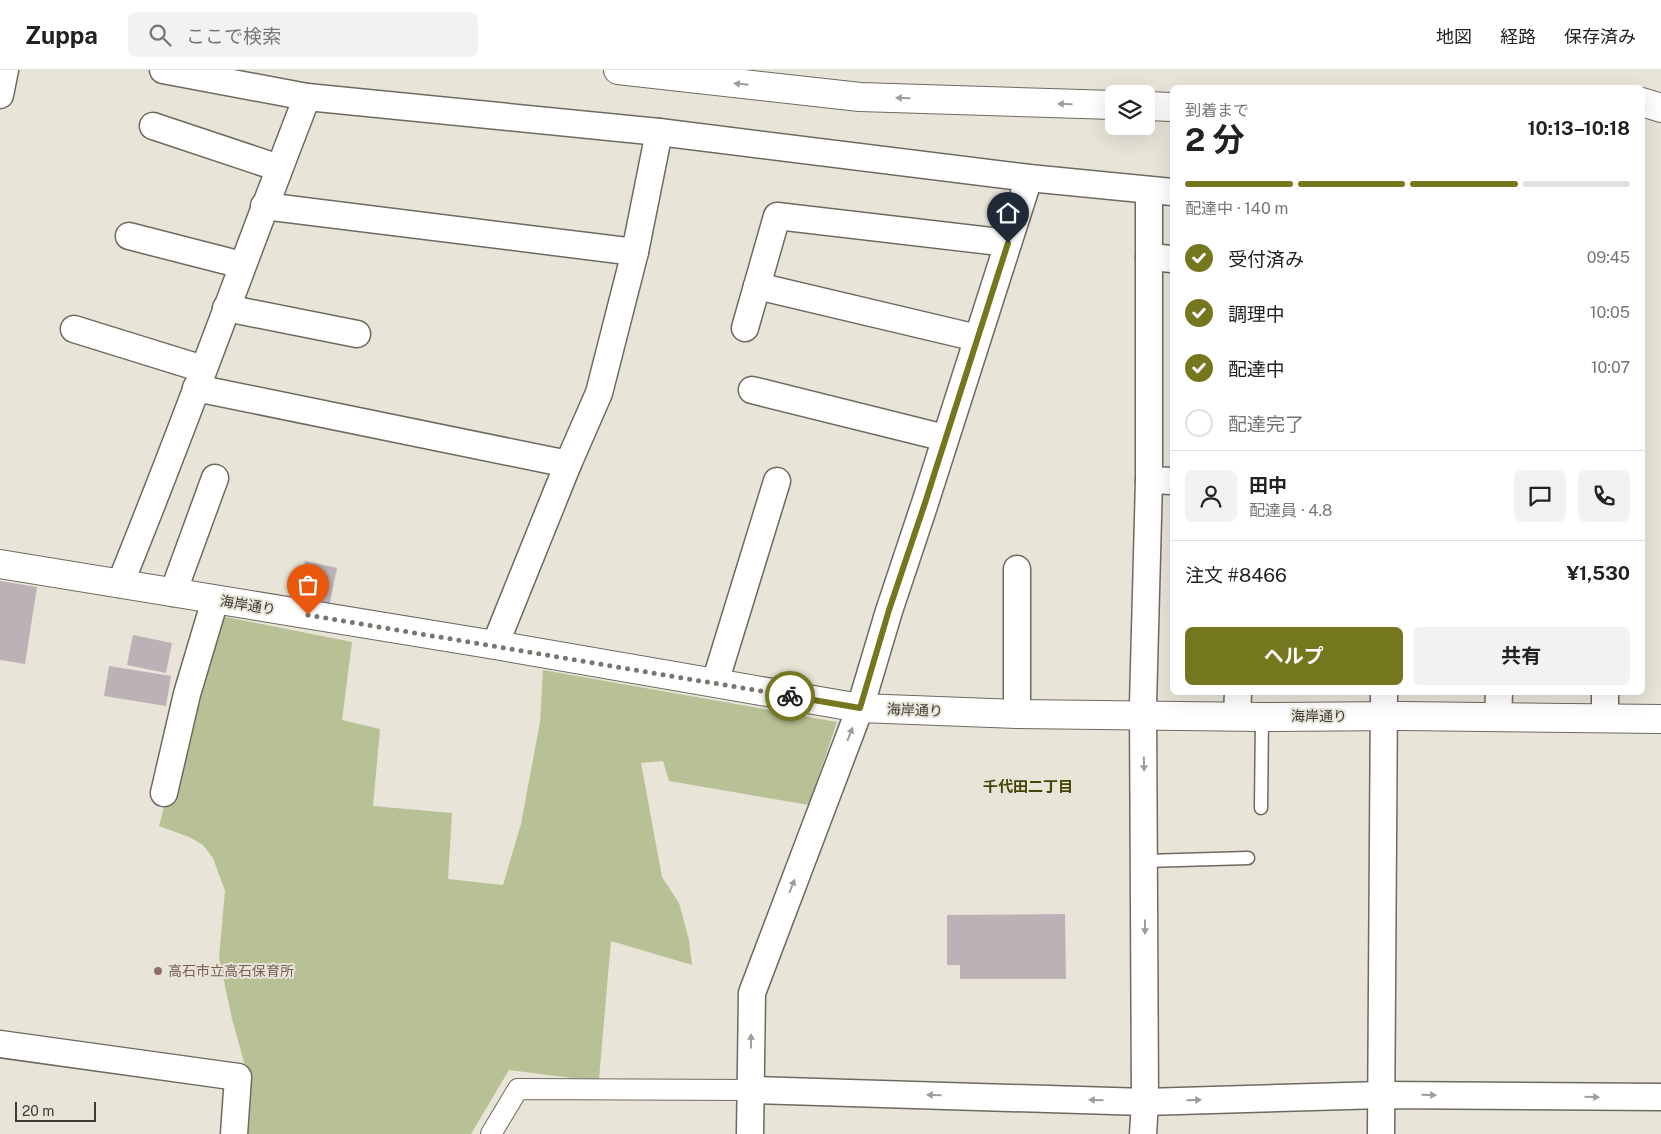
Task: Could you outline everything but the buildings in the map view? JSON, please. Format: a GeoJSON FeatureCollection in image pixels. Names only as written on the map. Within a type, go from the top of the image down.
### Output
{"type":"FeatureCollection","features":[{"type":"Feature","properties":{"kind":"street"},"geometry":{"type":"LineString","coordinates":[[0,95],[5,70]]}},
{"type":"Feature","properties":{"kind":"street"},"geometry":{"type":"LineString","coordinates":[[163,70],[307,97],[659,132],[1028,178],[1161,191],[1161,481],[1143,716],[1145,861],[1145,1102],[1143,1134]]}},
{"type":"Feature","properties":{"kind":"street"},"geometry":{"type":"LineString","coordinates":[[618,70],[860,97],[1105,105]]}},
{"type":"Feature","properties":{"kind":"street"},"geometry":{"type":"LineString","coordinates":[[120,584],[307,97]]}},
{"type":"Feature","properties":{"kind":"street"},"geometry":{"type":"LineString","coordinates":[[1645,103],[1661,108]]}},
{"type":"Feature","properties":{"kind":"street"},"geometry":{"type":"LineString","coordinates":[[1155,106],[1170,107]]}},
{"type":"Feature","properties":{"kind":"street"},"geometry":{"type":"LineString","coordinates":[[153,126],[279,168]]}},
{"type":"Feature","properties":{"kind":"street"},"geometry":{"type":"LineString","coordinates":[[495,645],[568,464],[599,393],[635,252],[659,132]]}},
{"type":"Feature","properties":{"kind":"street"},"geometry":{"type":"LineString","coordinates":[[750,1134],[752,993],[860,708],[889,610],[1028,178]]}},
{"type":"Feature","properties":{"kind":"street"},"geometry":{"type":"LineString","coordinates":[[264,206],[635,252]]}},
{"type":"Feature","properties":{"kind":"street"},"geometry":{"type":"LineString","coordinates":[[745,328],[777,216],[1008,243]]}},
{"type":"Feature","properties":{"kind":"street"},"geometry":{"type":"LineString","coordinates":[[130,236],[242,265]]}},
{"type":"Feature","properties":{"kind":"street"},"geometry":{"type":"LineString","coordinates":[[757,286],[977,338]]}},
{"type":"Feature","properties":{"kind":"street"},"geometry":{"type":"LineString","coordinates":[[226,308],[357,334]]}},
{"type":"Feature","properties":{"kind":"street"},"geometry":{"type":"LineString","coordinates":[[74,330],[200,378],[568,464]]}},
{"type":"Feature","properties":{"kind":"street"},"geometry":{"type":"LineString","coordinates":[[752,390],[945,438]]}},
{"type":"Feature","properties":{"kind":"street"},"geometry":{"type":"LineString","coordinates":[[173,593],[215,478]]}},
{"type":"Feature","properties":{"kind":"street"},"geometry":{"type":"LineString","coordinates":[[718,672],[777,481]]}},
{"type":"Feature","properties":{"kind":"street","name":"海岸通り"},"geometry":{"type":"LineString","coordinates":[[0,564],[495,645],[860,708],[1017,714],[1143,716],[1246,708],[1384,704],[1605,705],[1661,719]]}},
{"type":"Feature","properties":{"kind":"street"},"geometry":{"type":"LineString","coordinates":[[1017,569],[1017,714]]}},
{"type":"Feature","properties":{"kind":"street"},"geometry":{"type":"LineString","coordinates":[[164,793],[188,694],[215,600]]}},
{"type":"Feature","properties":{"kind":"street"},"geometry":{"type":"LineString","coordinates":[[1381,1134],[1384,704]]}},
{"type":"Feature","properties":{"kind":"street"},"geometry":{"type":"LineString","coordinates":[[0,1044],[238,1077],[234,1134]]}},
{"type":"Feature","properties":{"kind":"street"},"geometry":{"type":"LineString","coordinates":[[490,1134],[518,1089],[750,1090],[1145,1102],[1381,1095],[1661,1097]]}},
{"type":"Feature","properties":{"kind":"lane"},"geometry":{"type":"LineString","coordinates":[[1246,708],[1261,808]]}},
{"type":"Feature","properties":{"kind":"lane"},"geometry":{"type":"LineString","coordinates":[[1145,861],[1248,858]]}},
{"type":"Feature","properties":{"kind":"green space"},"geometry":{"type":"Polygon","coordinates":[[[216,615],[352,642],[342,720],[380,729],[373,806],[452,813],[448,879],[503,885],[521,824],[540,722],[543,670],[837,722],[809,805],[669,781],[663,761],[641,763],[662,877],[679,903],[689,940],[692,965],[611,941],[599,1079],[572,1078],[509,1070],[471,1134],[242,1134],[245,1091],[244,1062],[232,1019],[219,957],[225,891],[213,858],[203,845],[189,837],[159,826],[216,615]]]}},
{"type":"Feature","properties":{"kind":"way so far"},"geometry":{"type":"LineString","coordinates":[[308,615],[790,696]]}},
{"type":"Feature","properties":{"kind":"place","name":"高石市立高石保育所"},"geometry":{"type":"Point","coordinates":[158,971]}},
{"type":"Feature","properties":{"kind":"district","name":"千代田二丁目"},"geometry":{"type":"Point","coordinates":[1028,786]}},
{"type":"Feature","properties":{"kind":"route"},"geometry":{"type":"LineString","coordinates":[[790,696],[860,708],[889,610],[1008,243]]}}]}
